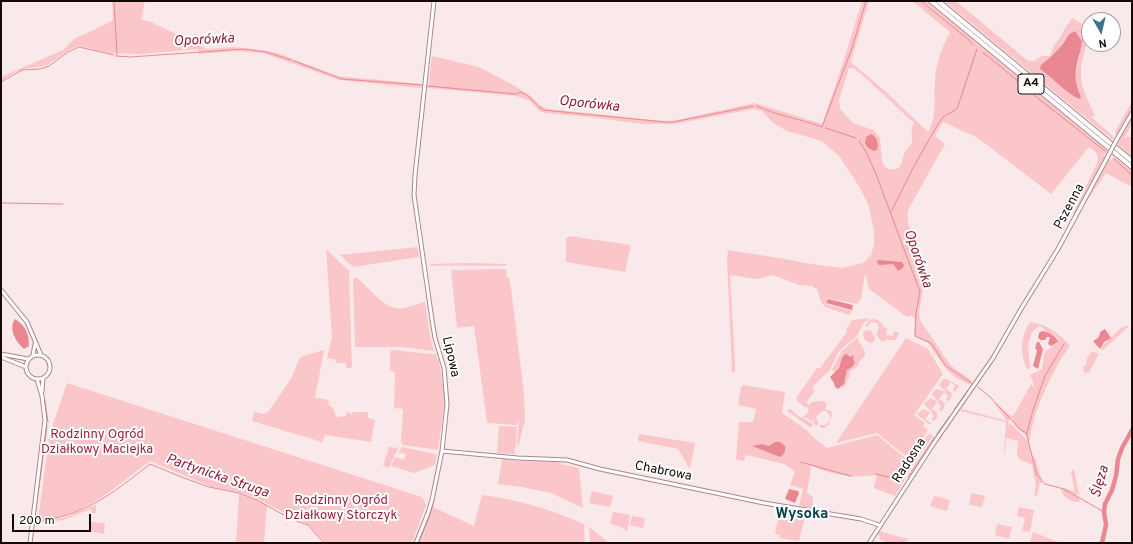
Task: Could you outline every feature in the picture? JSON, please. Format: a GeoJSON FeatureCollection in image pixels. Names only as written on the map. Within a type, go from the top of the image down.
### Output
{"type":"FeatureCollection","features":[{"type":"Feature","properties":{"kind":"highway","name":"A4"},"geometry":{"type":"LineString","coordinates":[[931,1],[1132,167]]}},
{"type":"Feature","properties":{"kind":"highway","name":"A4"},"geometry":{"type":"LineString","coordinates":[[938,1],[1132,161]]}},
{"type":"Feature","properties":{"kind":"street","name":"Lipowa"},"geometry":{"type":"LineString","coordinates":[[416,543],[429,509],[441,452],[447,404],[443,362],[434,334],[414,189],[434,1]]}},
{"type":"Feature","properties":{"kind":"street","name":"Pszenna"},"geometry":{"type":"LineString","coordinates":[[971,391],[993,358],[1058,249],[1132,113]]}},
{"type":"Feature","properties":{"kind":"street"},"geometry":{"type":"LineString","coordinates":[[1,290],[27,322],[40,355]]}},
{"type":"Feature","properties":{"kind":"street"},"geometry":{"type":"LineString","coordinates":[[33,355],[40,355],[47,359],[50,367],[49,374],[43,378],[37,379],[30,375],[26,366],[28,360],[33,355],[35,342]]}},
{"type":"Feature","properties":{"kind":"street"},"geometry":{"type":"LineString","coordinates":[[1,354],[28,360]]}},
{"type":"Feature","properties":{"kind":"street"},"geometry":{"type":"LineString","coordinates":[[1,357],[26,366]]}},
{"type":"Feature","properties":{"kind":"street"},"geometry":{"type":"LineString","coordinates":[[42,396],[43,378]]}},
{"type":"Feature","properties":{"kind":"street"},"geometry":{"type":"LineString","coordinates":[[30,543],[45,416],[42,396],[37,379]]}},
{"type":"Feature","properties":{"kind":"street","name":"Radosna"},"geometry":{"type":"LineString","coordinates":[[869,543],[879,525],[936,440],[971,391]]}},
{"type":"Feature","properties":{"kind":"street","name":"Chabrowa"},"geometry":{"type":"LineString","coordinates":[[441,452],[573,461],[600,469],[764,503],[871,521],[879,525]]}},
{"type":"Feature","properties":{"kind":"green space"},"geometry":{"type":"Polygon","coordinates":[[[112,1],[145,1],[141,20],[149,21],[207,49],[232,47],[269,51],[337,76],[422,84],[421,88],[339,80],[263,53],[234,51],[199,54],[198,49],[142,54],[107,53],[79,46],[71,49],[47,65],[24,69],[1,81],[1,77],[63,50],[74,39],[110,22],[113,19],[112,1]]]}},
{"type":"Feature","properties":{"kind":"green space"},"geometry":{"type":"Polygon","coordinates":[[[862,1],[869,1],[851,61],[928,132],[934,113],[938,61],[950,32],[912,1],[926,1],[1109,152],[1103,155],[1106,157],[1075,214],[1073,214],[1098,161],[1097,154],[1093,149],[1089,147],[1051,194],[978,138],[943,122],[935,136],[945,144],[909,208],[908,222],[923,264],[924,275],[923,291],[919,311],[920,320],[949,363],[970,379],[972,382],[970,385],[955,377],[946,369],[928,343],[914,336],[915,318],[911,316],[907,317],[869,289],[865,274],[861,299],[857,304],[827,298],[826,304],[852,311],[849,315],[825,307],[821,302],[817,289],[812,286],[799,285],[773,275],[757,279],[730,275],[735,361],[735,372],[732,372],[727,260],[728,250],[842,268],[863,263],[871,255],[874,244],[874,230],[868,204],[860,188],[839,156],[822,141],[787,131],[773,123],[762,111],[753,109],[674,124],[643,124],[545,113],[539,111],[530,101],[516,96],[428,88],[432,56],[479,67],[515,86],[532,97],[539,105],[548,109],[672,121],[755,103],[822,124],[862,1]],[[849,68],[839,100],[840,109],[853,123],[873,130],[877,134],[880,138],[882,161],[884,166],[890,170],[899,168],[905,151],[912,143],[912,130],[914,123],[853,68],[849,68]]]}},
{"type":"Feature","properties":{"kind":"green space"},"geometry":{"type":"Polygon","coordinates":[[[944,1],[956,1],[1030,61],[1034,61],[1043,56],[1050,56],[1054,45],[1072,18],[1081,23],[1081,52],[1085,52],[1081,66],[1081,74],[1083,88],[1095,115],[1091,117],[1113,136],[1113,140],[944,1]],[[1067,35],[1056,52],[1041,65],[1050,76],[1066,90],[1076,88],[1075,79],[1080,54],[1067,35]]]}},
{"type":"Feature","properties":{"kind":"green space"},"geometry":{"type":"Polygon","coordinates":[[[1132,101],[1132,109],[1117,137],[1115,132],[1132,101]]]}},
{"type":"Feature","properties":{"kind":"green space"},"geometry":{"type":"Polygon","coordinates":[[[1132,116],[1131,125],[1124,139],[1128,136],[1132,138],[1132,157],[1117,144],[1132,116]]]}},
{"type":"Feature","properties":{"kind":"green space"},"geometry":{"type":"Polygon","coordinates":[[[1113,156],[1132,171],[1132,187],[1106,173],[1085,203],[1109,159],[1112,161],[1113,156]]]}},
{"type":"Feature","properties":{"kind":"green space"},"geometry":{"type":"Polygon","coordinates":[[[569,236],[631,245],[625,272],[566,262],[566,239],[569,236]]]}},
{"type":"Feature","properties":{"kind":"green space"},"geometry":{"type":"Polygon","coordinates":[[[417,247],[419,257],[353,267],[340,255],[417,247]]]}},
{"type":"Feature","properties":{"kind":"green space"},"geometry":{"type":"Polygon","coordinates":[[[326,249],[349,271],[352,368],[346,368],[346,363],[337,363],[334,359],[327,358],[332,337],[326,249]]]}},
{"type":"Feature","properties":{"kind":"green space"},"geometry":{"type":"Polygon","coordinates":[[[429,264],[507,264],[505,266],[431,266],[429,264]]]}},
{"type":"Feature","properties":{"kind":"green space"},"geometry":{"type":"Polygon","coordinates":[[[506,269],[507,278],[509,277],[511,288],[524,393],[525,420],[519,444],[517,446],[519,420],[517,425],[487,422],[474,326],[457,328],[451,270],[506,269]]]}},
{"type":"Feature","properties":{"kind":"green space"},"geometry":{"type":"Polygon","coordinates":[[[356,277],[385,303],[395,308],[402,308],[425,302],[434,351],[401,347],[355,347],[353,279],[356,277]]]}},
{"type":"Feature","properties":{"kind":"green space"},"geometry":{"type":"Polygon","coordinates":[[[870,318],[864,323],[856,337],[838,353],[830,370],[813,386],[815,391],[807,401],[808,406],[812,402],[824,401],[827,404],[825,409],[831,411],[832,414],[829,424],[824,428],[819,427],[820,425],[826,425],[830,420],[830,416],[827,411],[822,411],[816,417],[818,423],[817,426],[814,424],[812,418],[812,422],[805,417],[804,419],[813,424],[811,428],[787,411],[791,409],[801,418],[807,414],[809,411],[807,407],[804,407],[797,401],[796,398],[817,368],[820,368],[847,332],[846,330],[852,320],[870,318]]]}},
{"type":"Feature","properties":{"kind":"green space"},"geometry":{"type":"Polygon","coordinates":[[[873,319],[878,320],[887,329],[887,335],[892,336],[895,331],[899,333],[896,340],[886,340],[882,342],[876,334],[879,328],[877,323],[871,322],[867,327],[865,327],[868,321],[873,319]]]}},
{"type":"Feature","properties":{"kind":"green space"},"geometry":{"type":"Polygon","coordinates":[[[1030,322],[1042,325],[1052,330],[1062,337],[1070,346],[1057,366],[1039,404],[1030,440],[1028,440],[1026,436],[1017,428],[1012,417],[1008,422],[1008,427],[1009,422],[1028,441],[1032,456],[1035,458],[1042,480],[1037,496],[1034,495],[1035,482],[1032,464],[1020,460],[1017,455],[1018,441],[1006,438],[1004,454],[1006,422],[960,411],[962,409],[1007,421],[994,403],[996,403],[1008,414],[1013,416],[1031,384],[1034,387],[1030,375],[1042,369],[1045,352],[1058,342],[1055,336],[1049,334],[1039,326],[1032,332],[1028,343],[1030,369],[1027,369],[1023,357],[1022,345],[1024,333],[1030,322]]]}},
{"type":"Feature","properties":{"kind":"green space"},"geometry":{"type":"Polygon","coordinates":[[[1129,326],[1103,350],[1101,349],[1101,347],[1121,328],[1129,326]]]}},
{"type":"Feature","properties":{"kind":"green space"},"geometry":{"type":"Polygon","coordinates":[[[866,330],[871,331],[875,337],[874,342],[870,343],[864,339],[863,333],[866,330]]]}},
{"type":"Feature","properties":{"kind":"green space"},"geometry":{"type":"Polygon","coordinates":[[[858,337],[859,342],[865,352],[865,356],[859,362],[858,366],[850,371],[849,378],[843,388],[842,387],[845,381],[846,372],[849,368],[851,357],[841,363],[839,368],[834,372],[832,370],[843,350],[858,337]]]}},
{"type":"Feature","properties":{"kind":"green space"},"geometry":{"type":"Polygon","coordinates":[[[906,338],[928,349],[943,374],[914,415],[925,423],[923,426],[928,430],[919,443],[917,442],[908,456],[903,454],[877,433],[836,443],[906,338]]]}},
{"type":"Feature","properties":{"kind":"green space"},"geometry":{"type":"Polygon","coordinates":[[[324,350],[315,398],[325,399],[330,402],[328,404],[334,409],[336,417],[346,416],[346,413],[348,412],[351,414],[354,412],[368,412],[368,418],[375,420],[371,442],[325,435],[322,443],[252,421],[254,412],[264,414],[268,412],[292,377],[299,359],[303,356],[324,350]]]}},
{"type":"Feature","properties":{"kind":"green space"},"geometry":{"type":"Polygon","coordinates":[[[392,350],[435,354],[439,361],[445,397],[438,450],[403,445],[401,442],[403,409],[394,408],[395,372],[390,371],[390,352],[392,350]]]}},
{"type":"Feature","properties":{"kind":"green space"},"geometry":{"type":"Polygon","coordinates":[[[1092,351],[1099,354],[1089,372],[1084,373],[1083,366],[1086,366],[1087,358],[1092,351]]]}},
{"type":"Feature","properties":{"kind":"green space"},"geometry":{"type":"Polygon","coordinates":[[[943,379],[947,379],[959,386],[955,392],[953,390],[955,386],[951,382],[947,388],[945,388],[953,394],[950,395],[952,396],[948,402],[946,400],[948,396],[944,392],[940,398],[938,398],[946,404],[943,405],[945,406],[941,412],[939,409],[941,406],[937,402],[933,408],[931,408],[939,414],[936,414],[938,416],[934,421],[931,419],[934,416],[930,412],[926,418],[924,418],[932,424],[929,424],[931,426],[917,414],[924,409],[933,413],[924,404],[930,398],[940,403],[932,393],[937,389],[946,392],[939,385],[943,379]]]}},
{"type":"Feature","properties":{"kind":"green space"},"geometry":{"type":"Polygon","coordinates":[[[67,383],[422,497],[426,505],[412,543],[325,543],[309,525],[258,499],[239,492],[212,487],[150,461],[112,490],[84,508],[54,518],[38,519],[50,432],[53,430],[54,427],[52,427],[67,383]]]}},
{"type":"Feature","properties":{"kind":"green space"},"geometry":{"type":"Polygon","coordinates":[[[743,385],[785,392],[782,413],[808,431],[827,448],[877,435],[910,462],[911,460],[914,462],[912,459],[913,456],[926,437],[930,434],[933,436],[906,475],[895,496],[874,488],[877,475],[852,477],[828,472],[811,466],[809,467],[811,468],[807,493],[813,497],[812,509],[799,506],[803,489],[790,485],[795,472],[784,464],[746,455],[744,461],[736,460],[739,422],[753,422],[756,409],[738,405],[741,387],[743,385]]]}},
{"type":"Feature","properties":{"kind":"green space"},"geometry":{"type":"Polygon","coordinates":[[[499,426],[517,427],[515,454],[497,453],[499,426]]]}},
{"type":"Feature","properties":{"kind":"green space"},"geometry":{"type":"Polygon","coordinates":[[[639,434],[695,443],[690,469],[678,449],[638,441],[639,434]]]}},
{"type":"Feature","properties":{"kind":"green space"},"geometry":{"type":"Polygon","coordinates":[[[389,447],[398,448],[389,468],[383,466],[389,447]]]}},
{"type":"Feature","properties":{"kind":"green space"},"geometry":{"type":"Polygon","coordinates":[[[402,447],[437,455],[435,465],[414,473],[391,466],[395,457],[404,460],[406,454],[398,452],[402,447]]]}},
{"type":"Feature","properties":{"kind":"green space"},"geometry":{"type":"Polygon","coordinates":[[[502,459],[559,462],[561,464],[579,468],[583,508],[551,493],[498,484],[502,459]]]}},
{"type":"Feature","properties":{"kind":"green space"},"geometry":{"type":"Polygon","coordinates":[[[1074,469],[1079,495],[1075,493],[1081,502],[1066,498],[1061,489],[1064,488],[1075,492],[1071,472],[1074,469]]]}},
{"type":"Feature","properties":{"kind":"green space"},"geometry":{"type":"Polygon","coordinates":[[[592,491],[613,496],[610,507],[589,503],[592,491]]]}},
{"type":"Feature","properties":{"kind":"green space"},"geometry":{"type":"Polygon","coordinates":[[[971,493],[985,496],[982,507],[969,505],[971,493]]]}},
{"type":"Feature","properties":{"kind":"green space"},"geometry":{"type":"Polygon","coordinates":[[[239,494],[267,505],[264,543],[236,543],[239,494]]]}},
{"type":"Feature","properties":{"kind":"green space"},"geometry":{"type":"Polygon","coordinates":[[[482,495],[534,506],[584,524],[585,543],[421,543],[433,507],[474,526],[482,495]]]}},
{"type":"Feature","properties":{"kind":"green space"},"geometry":{"type":"Polygon","coordinates":[[[934,496],[950,500],[947,511],[930,506],[934,496]]]}},
{"type":"Feature","properties":{"kind":"green space"},"geometry":{"type":"Polygon","coordinates":[[[96,505],[96,513],[92,513],[91,509],[63,520],[35,522],[63,518],[96,505]]]}},
{"type":"Feature","properties":{"kind":"green space"},"geometry":{"type":"Polygon","coordinates":[[[1019,507],[1034,510],[1030,532],[1022,531],[1025,518],[1017,516],[1019,507]]]}},
{"type":"Feature","properties":{"kind":"green space"},"geometry":{"type":"Polygon","coordinates":[[[798,511],[806,512],[799,541],[779,538],[780,535],[775,534],[778,518],[789,520],[790,518],[796,519],[798,511]]]}},
{"type":"Feature","properties":{"kind":"green space"},"geometry":{"type":"Polygon","coordinates":[[[613,512],[630,515],[627,532],[621,527],[610,524],[613,512]]]}},
{"type":"Feature","properties":{"kind":"green space"},"geometry":{"type":"Polygon","coordinates":[[[632,516],[645,518],[643,528],[630,525],[632,516]]]}},
{"type":"Feature","properties":{"kind":"green space"},"geometry":{"type":"Polygon","coordinates":[[[91,522],[105,523],[104,534],[90,531],[91,522]]]}},
{"type":"Feature","properties":{"kind":"green space"},"geometry":{"type":"Polygon","coordinates":[[[997,524],[1012,527],[1009,539],[995,535],[997,524]]]}},
{"type":"Feature","properties":{"kind":"green space"},"geometry":{"type":"Polygon","coordinates":[[[589,527],[609,543],[590,543],[589,527]]]}},
{"type":"Feature","properties":{"kind":"green space"},"geometry":{"type":"Polygon","coordinates":[[[879,531],[908,539],[906,543],[887,543],[879,539],[880,536],[877,534],[879,531]]]}},
{"type":"Feature","properties":{"kind":"green space"},"geometry":{"type":"Polygon","coordinates":[[[1033,532],[1061,543],[1030,543],[1033,532]]]}},
{"type":"Feature","properties":{"kind":"shaded area"},"geometry":{"type":"Polygon","coordinates":[[[1075,31],[1081,40],[1076,69],[1076,82],[1081,97],[1079,99],[1074,97],[1040,69],[1041,65],[1050,58],[1075,31]]]}},
{"type":"Feature","properties":{"kind":"shaded area"},"geometry":{"type":"Polygon","coordinates":[[[871,134],[875,136],[878,143],[877,150],[874,151],[868,148],[865,143],[866,137],[871,134]]]}},
{"type":"Feature","properties":{"kind":"shaded area"},"geometry":{"type":"Polygon","coordinates":[[[878,260],[902,262],[904,265],[903,268],[898,271],[893,264],[879,265],[877,262],[878,260]]]}},
{"type":"Feature","properties":{"kind":"shaded area"},"geometry":{"type":"Polygon","coordinates":[[[828,299],[853,305],[852,310],[826,303],[828,299]]]}},
{"type":"Feature","properties":{"kind":"shaded area"},"geometry":{"type":"Polygon","coordinates":[[[15,319],[22,324],[27,334],[29,346],[24,349],[18,343],[14,335],[12,327],[15,319]]]}},
{"type":"Feature","properties":{"kind":"shaded area"},"geometry":{"type":"Polygon","coordinates":[[[1105,329],[1111,338],[1104,342],[1100,349],[1093,341],[1098,338],[1100,332],[1105,329]]]}},
{"type":"Feature","properties":{"kind":"shaded area"},"geometry":{"type":"Polygon","coordinates":[[[1042,331],[1052,335],[1058,342],[1051,346],[1048,344],[1050,337],[1047,337],[1045,340],[1038,338],[1039,333],[1042,331]]]}},
{"type":"Feature","properties":{"kind":"shaded area"},"geometry":{"type":"Polygon","coordinates":[[[1037,342],[1039,342],[1043,349],[1038,369],[1033,366],[1037,351],[1035,348],[1037,342]]]}},
{"type":"Feature","properties":{"kind":"shaded area"},"geometry":{"type":"Polygon","coordinates":[[[845,354],[851,357],[853,355],[855,363],[847,370],[844,384],[838,389],[835,387],[830,377],[839,368],[845,354]]]}},
{"type":"Feature","properties":{"kind":"shaded area"},"geometry":{"type":"Polygon","coordinates":[[[775,442],[780,442],[785,446],[784,453],[780,457],[752,446],[762,444],[769,446],[775,442]]]}},
{"type":"Feature","properties":{"kind":"shaded area"},"geometry":{"type":"Polygon","coordinates":[[[789,489],[798,491],[799,493],[795,503],[785,499],[789,489]]]}},
{"type":"Feature","properties":{"kind":"waterway"},"geometry":{"type":"LineString","coordinates":[[114,1],[117,56]]}},
{"type":"Feature","properties":{"kind":"waterway"},"geometry":{"type":"LineString","coordinates":[[757,106],[822,127],[852,48],[866,1]]}},
{"type":"Feature","properties":{"kind":"waterway"},"geometry":{"type":"LineString","coordinates":[[921,1],[969,40],[973,45]]}},
{"type":"Feature","properties":{"kind":"waterway","name":"Oporówka"},"geometry":{"type":"LineString","coordinates":[[1,82],[22,70],[40,69],[49,66],[68,52],[79,47],[114,55]]}},
{"type":"Feature","properties":{"kind":"waterway","name":"Oporówka"},"geometry":{"type":"LineString","coordinates":[[116,56],[130,57],[244,49],[266,52],[291,60]]}},
{"type":"Feature","properties":{"kind":"waterway"},"geometry":{"type":"LineString","coordinates":[[891,212],[913,168],[938,124],[943,117],[957,109],[977,49]]}},
{"type":"Feature","properties":{"kind":"waterway"},"geometry":{"type":"LineString","coordinates":[[983,53],[1031,92]]}},
{"type":"Feature","properties":{"kind":"waterway","name":"Oporówka"},"geometry":{"type":"LineString","coordinates":[[294,61],[342,79],[422,85]]}},
{"type":"Feature","properties":{"kind":"waterway","name":"Oporówka"},"geometry":{"type":"LineString","coordinates":[[427,86],[516,94],[520,92],[527,95],[543,110],[665,122],[673,122],[753,106]]}},
{"type":"Feature","properties":{"kind":"waterway"},"geometry":{"type":"LineString","coordinates":[[1034,95],[1105,151]]}},
{"type":"Feature","properties":{"kind":"waterway","name":"Oporówka"},"geometry":{"type":"LineString","coordinates":[[826,128],[856,138]]}},
{"type":"Feature","properties":{"kind":"waterway","name":"Oporówka"},"geometry":{"type":"LineString","coordinates":[[859,141],[865,150],[876,174],[920,292],[916,313],[915,336],[931,343],[946,366],[973,384]]}},
{"type":"Feature","properties":{"kind":"waterway"},"geometry":{"type":"LineString","coordinates":[[1114,159],[1132,175]]}},
{"type":"Feature","properties":{"kind":"waterway"},"geometry":{"type":"LineString","coordinates":[[1,203],[63,204]]}},
{"type":"Feature","properties":{"kind":"waterway"},"geometry":{"type":"LineString","coordinates":[[1027,433],[1033,410],[1045,376],[1064,344]]}},
{"type":"Feature","properties":{"kind":"waterway","name":"Oporówka"},"geometry":{"type":"LineString","coordinates":[[978,387],[990,397],[1021,430],[1027,433],[1037,475],[1045,484],[1064,489],[1104,512]]}},
{"type":"Feature","properties":{"kind":"waterway"},"geometry":{"type":"LineString","coordinates":[[954,410],[968,390]]}},
{"type":"Feature","properties":{"kind":"waterway"},"geometry":{"type":"LineString","coordinates":[[45,401],[48,422]]}},
{"type":"Feature","properties":{"kind":"waterway"},"geometry":{"type":"LineString","coordinates":[[937,434],[949,417]]}},
{"type":"Feature","properties":{"kind":"waterway"},"geometry":{"type":"LineString","coordinates":[[35,517],[47,426]]}},
{"type":"Feature","properties":{"kind":"waterway","name":"Ślęza"},"geometry":{"type":"LineString","coordinates":[[1102,543],[1106,525],[1104,512],[1105,504],[1112,490],[1116,476],[1118,459],[1122,448],[1132,430]]}},
{"type":"Feature","properties":{"kind":"waterway"},"geometry":{"type":"LineString","coordinates":[[908,477],[934,438]]}},
{"type":"Feature","properties":{"kind":"waterway"},"geometry":{"type":"LineString","coordinates":[[800,462],[851,476]]}},
{"type":"Feature","properties":{"kind":"waterway","name":"Partynicka Struga"},"geometry":{"type":"LineString","coordinates":[[35,519],[35,521],[52,519],[83,509],[110,494],[150,464],[209,487],[239,493],[257,500],[291,519],[308,525],[324,543]]}},
{"type":"Feature","properties":{"kind":"waterway"},"geometry":{"type":"LineString","coordinates":[[875,474],[903,480]]}},
{"type":"Feature","properties":{"kind":"waterway"},"geometry":{"type":"LineString","coordinates":[[419,543],[434,501]]}},
{"type":"Feature","properties":{"kind":"district","name":"Wysoka"},"geometry":{"type":"Point","coordinates":[802,515]}},
{"type":"Feature","properties":{"kind":"park label","name":"Rodzinny Ogród Działkowy Maciejka"},"geometry":{"type":"Point","coordinates":[97,442]}},
{"type":"Feature","properties":{"kind":"park label","name":"Rodzinny Ogród Działkowy Storczyk"},"geometry":{"type":"Point","coordinates":[341,508]}}]}
